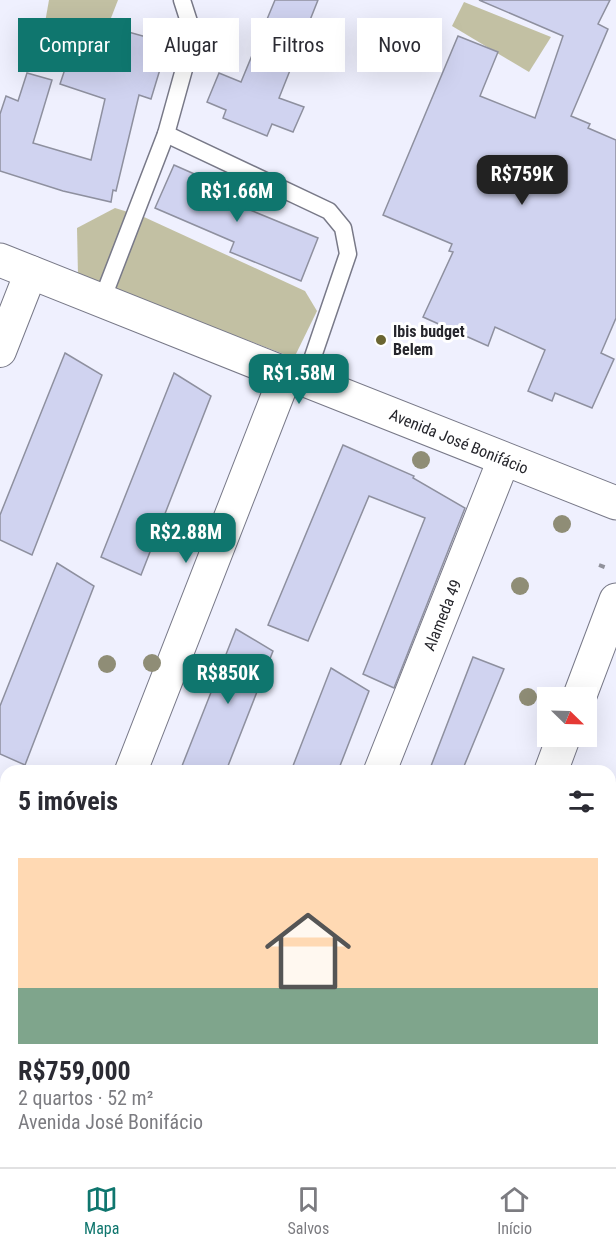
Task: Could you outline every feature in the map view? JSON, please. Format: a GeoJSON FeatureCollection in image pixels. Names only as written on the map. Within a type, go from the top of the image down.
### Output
{"type":"FeatureCollection","features":[{"type":"Feature","properties":{"kind":"main road","name":"Avenida José Bonifácio"},"geometry":{"type":"LineString","coordinates":[[0,260],[616,503]]}},
{"type":"Feature","properties":{"kind":"main road"},"geometry":{"type":"LineString","coordinates":[[583,687],[616,600]]}},
{"type":"Feature","properties":{"kind":"main road"},"geometry":{"type":"LineString","coordinates":[[552,765],[560,747]]}},
{"type":"Feature","properties":{"kind":"street"},"geometry":{"type":"LineString","coordinates":[[0,351],[31,272]]}},
{"type":"Feature","properties":{"kind":"street"},"geometry":{"type":"LineString","coordinates":[[134,765],[296,377]]}},
{"type":"Feature","properties":{"kind":"street","name":"Alameda 49"},"geometry":{"type":"LineString","coordinates":[[382,765],[504,459]]}},
{"type":"Feature","properties":{"kind":"lane"},"geometry":{"type":"LineString","coordinates":[[102,300],[165,134],[191,44],[191,28],[182,0]]}},
{"type":"Feature","properties":{"kind":"lane"},"geometry":{"type":"LineString","coordinates":[[165,134],[329,211],[343,228],[348,254],[296,377]]}},
{"type":"Feature","properties":{"kind":"shaded area"},"geometry":{"type":"Polygon","coordinates":[[[49,0],[118,0],[111,18],[46,18],[49,0]]]}},
{"type":"Feature","properties":{"kind":"shaded area"},"geometry":{"type":"Polygon","coordinates":[[[464,2],[551,37],[529,72],[452,26],[464,2]]]}},
{"type":"Feature","properties":{"kind":"shaded area"},"geometry":{"type":"Polygon","coordinates":[[[115,208],[144,217],[305,291],[317,311],[294,358],[78,276],[77,228],[115,208]]]}},
{"type":"Feature","properties":{"kind":"building"},"geometry":{"type":"Polygon","coordinates":[[[275,0],[318,0],[311,18],[268,18],[275,0]]]}},
{"type":"Feature","properties":{"kind":"building"},"geometry":{"type":"Polygon","coordinates":[[[479,0],[610,0],[598,24],[608,29],[571,116],[590,124],[588,128],[616,140],[616,318],[601,353],[614,359],[592,408],[555,393],[552,401],[528,391],[545,350],[495,327],[488,346],[423,317],[453,252],[449,251],[452,244],[383,215],[458,36],[498,52],[480,96],[535,118],[563,36],[479,0]]]}},
{"type":"Feature","properties":{"kind":"building"},"geometry":{"type":"Polygon","coordinates":[[[131,33],[143,36],[143,72],[159,72],[151,99],[139,95],[116,191],[113,190],[111,202],[63,191],[0,171],[0,114],[6,96],[18,101],[27,73],[52,80],[33,143],[91,160],[105,99],[60,84],[64,72],[131,72],[131,33]]]}},
{"type":"Feature","properties":{"kind":"building"},"geometry":{"type":"Polygon","coordinates":[[[251,58],[251,72],[289,72],[279,98],[304,107],[293,132],[272,124],[267,136],[223,118],[226,110],[207,102],[219,73],[241,82],[251,58]]]}},
{"type":"Feature","properties":{"kind":"building"},"geometry":{"type":"Polygon","coordinates":[[[174,165],[242,195],[238,205],[318,238],[301,281],[230,252],[234,242],[155,208],[174,165]]]}},
{"type":"Feature","properties":{"kind":"building"},"geometry":{"type":"Polygon","coordinates":[[[65,353],[102,375],[32,555],[0,540],[0,515],[65,353]]]}},
{"type":"Feature","properties":{"kind":"building"},"geometry":{"type":"Polygon","coordinates":[[[174,373],[211,396],[141,575],[101,557],[174,373]]]}},
{"type":"Feature","properties":{"kind":"building"},"geometry":{"type":"Polygon","coordinates":[[[343,445],[414,476],[413,478],[465,508],[394,688],[363,674],[425,518],[369,496],[308,641],[268,625],[343,445]]]}},
{"type":"Feature","properties":{"kind":"building"},"geometry":{"type":"Polygon","coordinates":[[[57,563],[94,586],[25,765],[0,754],[0,706],[57,563]]]}},
{"type":"Feature","properties":{"kind":"building"},"geometry":{"type":"Polygon","coordinates":[[[236,629],[273,651],[228,765],[182,765],[236,629]]]}},
{"type":"Feature","properties":{"kind":"building"},"geometry":{"type":"Polygon","coordinates":[[[473,657],[504,669],[464,765],[431,765],[473,657]]]}},
{"type":"Feature","properties":{"kind":"building"},"geometry":{"type":"Polygon","coordinates":[[[331,668],[369,691],[340,765],[293,765],[331,668]]]}},
{"type":"Feature","properties":{"kind":"place","name":"Ibis budget Belem"},"geometry":{"type":"Point","coordinates":[381,340]}}]}
